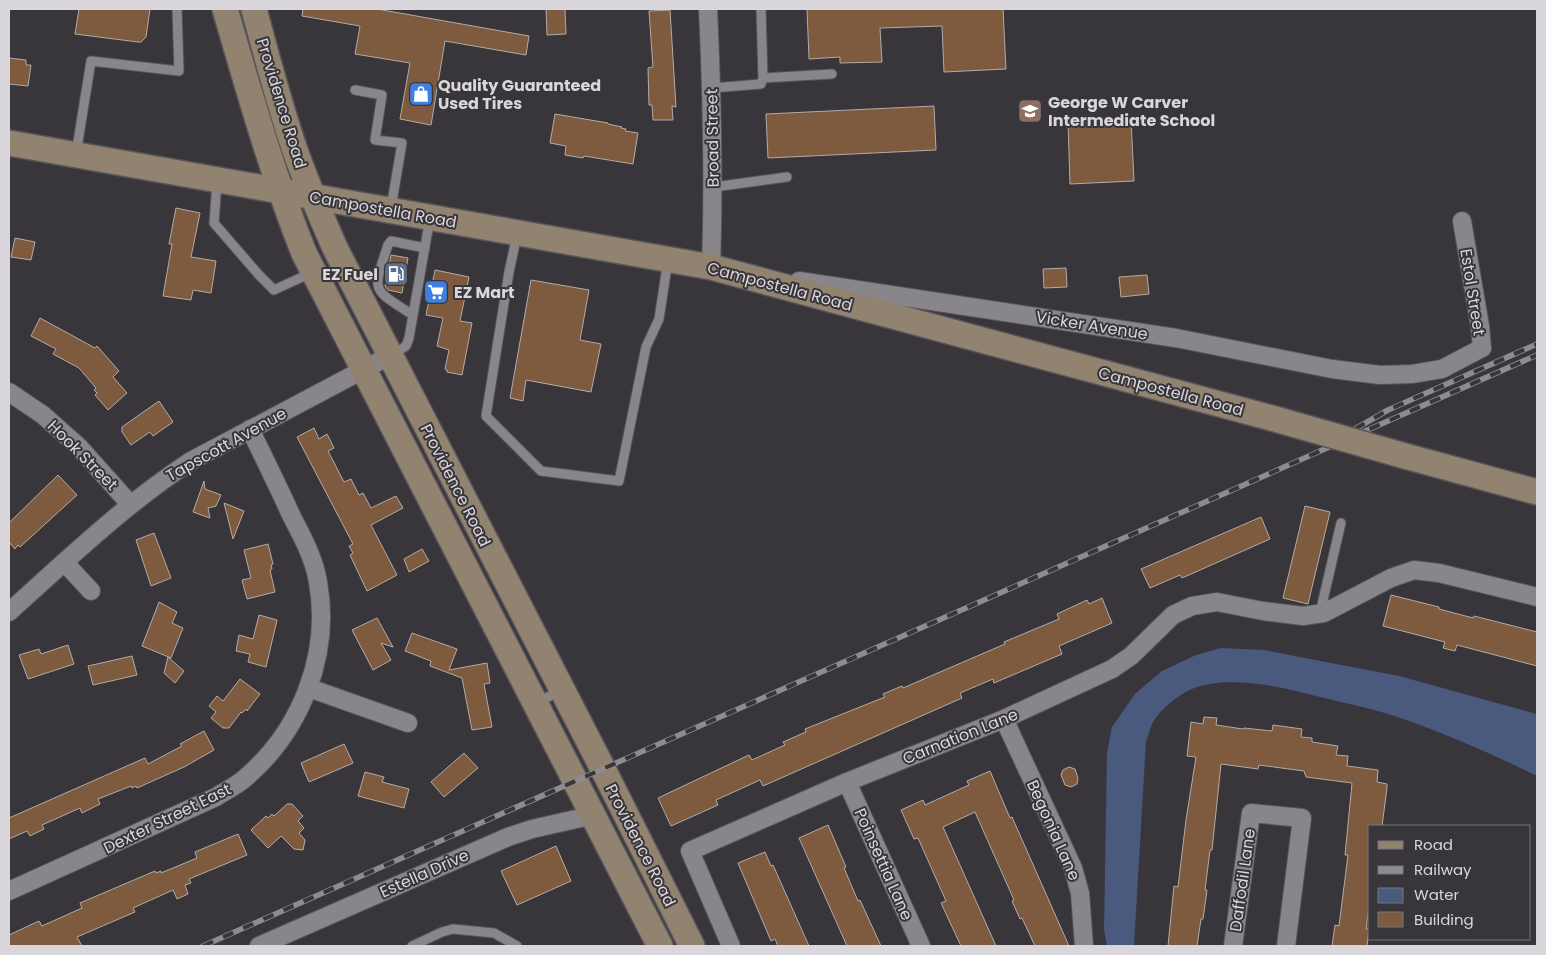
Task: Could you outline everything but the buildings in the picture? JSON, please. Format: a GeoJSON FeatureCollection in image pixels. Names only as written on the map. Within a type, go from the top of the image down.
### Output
{"type":"FeatureCollection","features":[{"type":"Feature","properties":{"kind":"main road","name":"Providence Road"},"geometry":{"type":"LineString","coordinates":[[225,9],[280,191],[304,253],[660,946]]}},
{"type":"Feature","properties":{"kind":"main road","name":"Providence Road"},"geometry":{"type":"LineString","coordinates":[[254,9],[285,120],[312,197],[335,248],[692,946]]}},
{"type":"Feature","properties":{"kind":"main road","name":"Campostella Road"},"geometry":{"type":"LineString","coordinates":[[9,143],[711,267],[1275,419],[1537,492]]}},
{"type":"Feature","properties":{"kind":"street","name":"Broad Street"},"geometry":{"type":"LineString","coordinates":[[708,9],[714,187],[711,267]]}},
{"type":"Feature","properties":{"kind":"street","name":"Estol Street"},"geometry":{"type":"LineString","coordinates":[[1462,221],[1482,348],[1469,355]]}},
{"type":"Feature","properties":{"kind":"street","name":"Vicker Avenue"},"geometry":{"type":"LineString","coordinates":[[711,267],[1176,338],[1332,369],[1380,375],[1412,374],[1442,369],[1469,355]]}},
{"type":"Feature","properties":{"kind":"street","name":"Tapscott Avenue"},"geometry":{"type":"LineString","coordinates":[[9,612],[130,504],[191,461],[389,356]]}},
{"type":"Feature","properties":{"kind":"street","name":"Hook Street"},"geometry":{"type":"LineString","coordinates":[[9,392],[43,415],[79,447],[130,504]]}},
{"type":"Feature","properties":{"kind":"street","name":"Dexter Street East"},"geometry":{"type":"LineString","coordinates":[[9,890],[216,798],[244,779],[278,742],[293,722],[309,688],[319,645],[321,617],[318,581],[310,554],[250,429]]}},
{"type":"Feature","properties":{"kind":"street"},"geometry":{"type":"LineString","coordinates":[[64,562],[91,592]]}},
{"type":"Feature","properties":{"kind":"street"},"geometry":{"type":"LineString","coordinates":[[1320,614],[1346,603],[1392,578],[1414,570],[1439,573],[1537,598]]}},
{"type":"Feature","properties":{"kind":"street","name":"Carnation Lane"},"geometry":{"type":"LineString","coordinates":[[731,946],[690,850],[847,782],[1004,719],[1112,669],[1131,656],[1173,615],[1192,606],[1217,602],[1262,611],[1303,616],[1320,614]]}},
{"type":"Feature","properties":{"kind":"street"},"geometry":{"type":"LineString","coordinates":[[309,688],[408,724]]}},
{"type":"Feature","properties":{"kind":"street","name":"Begonia Lane"},"geometry":{"type":"LineString","coordinates":[[1004,719],[1073,868],[1080,893],[1084,946]]}},
{"type":"Feature","properties":{"kind":"street","name":"Poinsettia Lane"},"geometry":{"type":"LineString","coordinates":[[847,782],[921,946]]}},
{"type":"Feature","properties":{"kind":"street","name":"Daffodil Lane"},"geometry":{"type":"LineString","coordinates":[[1233,946],[1251,813],[1302,818],[1286,946]]}},
{"type":"Feature","properties":{"kind":"street","name":"Estella Drive"},"geometry":{"type":"LineString","coordinates":[[259,946],[508,837],[532,829],[594,815]]}},
{"type":"Feature","properties":{"kind":"lane"},"geometry":{"type":"LineString","coordinates":[[76,154],[91,61],[179,71],[177,9]]}},
{"type":"Feature","properties":{"kind":"lane"},"geometry":{"type":"LineString","coordinates":[[712,88],[761,84],[763,78],[761,9]]}},
{"type":"Feature","properties":{"kind":"lane"},"geometry":{"type":"LineString","coordinates":[[763,78],[832,74]]}},
{"type":"Feature","properties":{"kind":"lane"},"geometry":{"type":"LineString","coordinates":[[356,90],[382,95],[375,140],[402,143],[391,210]]}},
{"type":"Feature","properties":{"kind":"lane"},"geometry":{"type":"LineString","coordinates":[[714,187],[787,177]]}},
{"type":"Feature","properties":{"kind":"lane"},"geometry":{"type":"LineString","coordinates":[[217,179],[214,223],[274,290],[314,272]]}},
{"type":"Feature","properties":{"kind":"lane"},"geometry":{"type":"LineString","coordinates":[[389,356],[406,346],[409,338],[430,218]]}},
{"type":"Feature","properties":{"kind":"lane"},"geometry":{"type":"LineString","coordinates":[[517,233],[486,416],[541,471],[619,481],[646,347],[659,319],[668,260]]}},
{"type":"Feature","properties":{"kind":"lane"},"geometry":{"type":"LineString","coordinates":[[413,315],[379,292],[377,275],[391,241],[425,248]]}},
{"type":"Feature","properties":{"kind":"lane"},"geometry":{"type":"LineString","coordinates":[[1320,614],[1341,523]]}},
{"type":"Feature","properties":{"kind":"lane"},"geometry":{"type":"LineString","coordinates":[[536,703],[562,690]]}},
{"type":"Feature","properties":{"kind":"lane"},"geometry":{"type":"LineString","coordinates":[[412,946],[442,932],[453,929],[466,929],[494,933],[517,946]]}},
{"type":"Feature","properties":{"kind":"water"},"geometry":{"type":"Polygon","coordinates":[[[1221,648],[1264,650],[1399,676],[1537,714],[1537,776],[1443,734],[1400,718],[1362,707],[1284,688],[1252,683],[1221,683],[1192,689],[1164,708],[1152,724],[1146,741],[1134,946],[1107,946],[1104,930],[1107,753],[1112,727],[1135,694],[1162,671],[1196,655],[1221,648]]]}},
{"type":"Feature","properties":{"kind":"railway"},"geometry":{"type":"LineString","coordinates":[[1355,429],[1388,410],[1537,344]]}},
{"type":"Feature","properties":{"kind":"railway"},"geometry":{"type":"LineString","coordinates":[[203,946],[1537,355]]}},
{"type":"Feature","properties":{"kind":"place","name":"Quality Guaranteed Used Tires"},"geometry":{"type":"Point","coordinates":[421,94]}},
{"type":"Feature","properties":{"kind":"place","name":"George W Carver Intermediate School"},"geometry":{"type":"Point","coordinates":[1030,111]}},
{"type":"Feature","properties":{"kind":"place","name":"EZ Fuel"},"geometry":{"type":"Point","coordinates":[396,274]}},
{"type":"Feature","properties":{"kind":"place","name":"EZ Mart"},"geometry":{"type":"Point","coordinates":[436,292]}}]}
